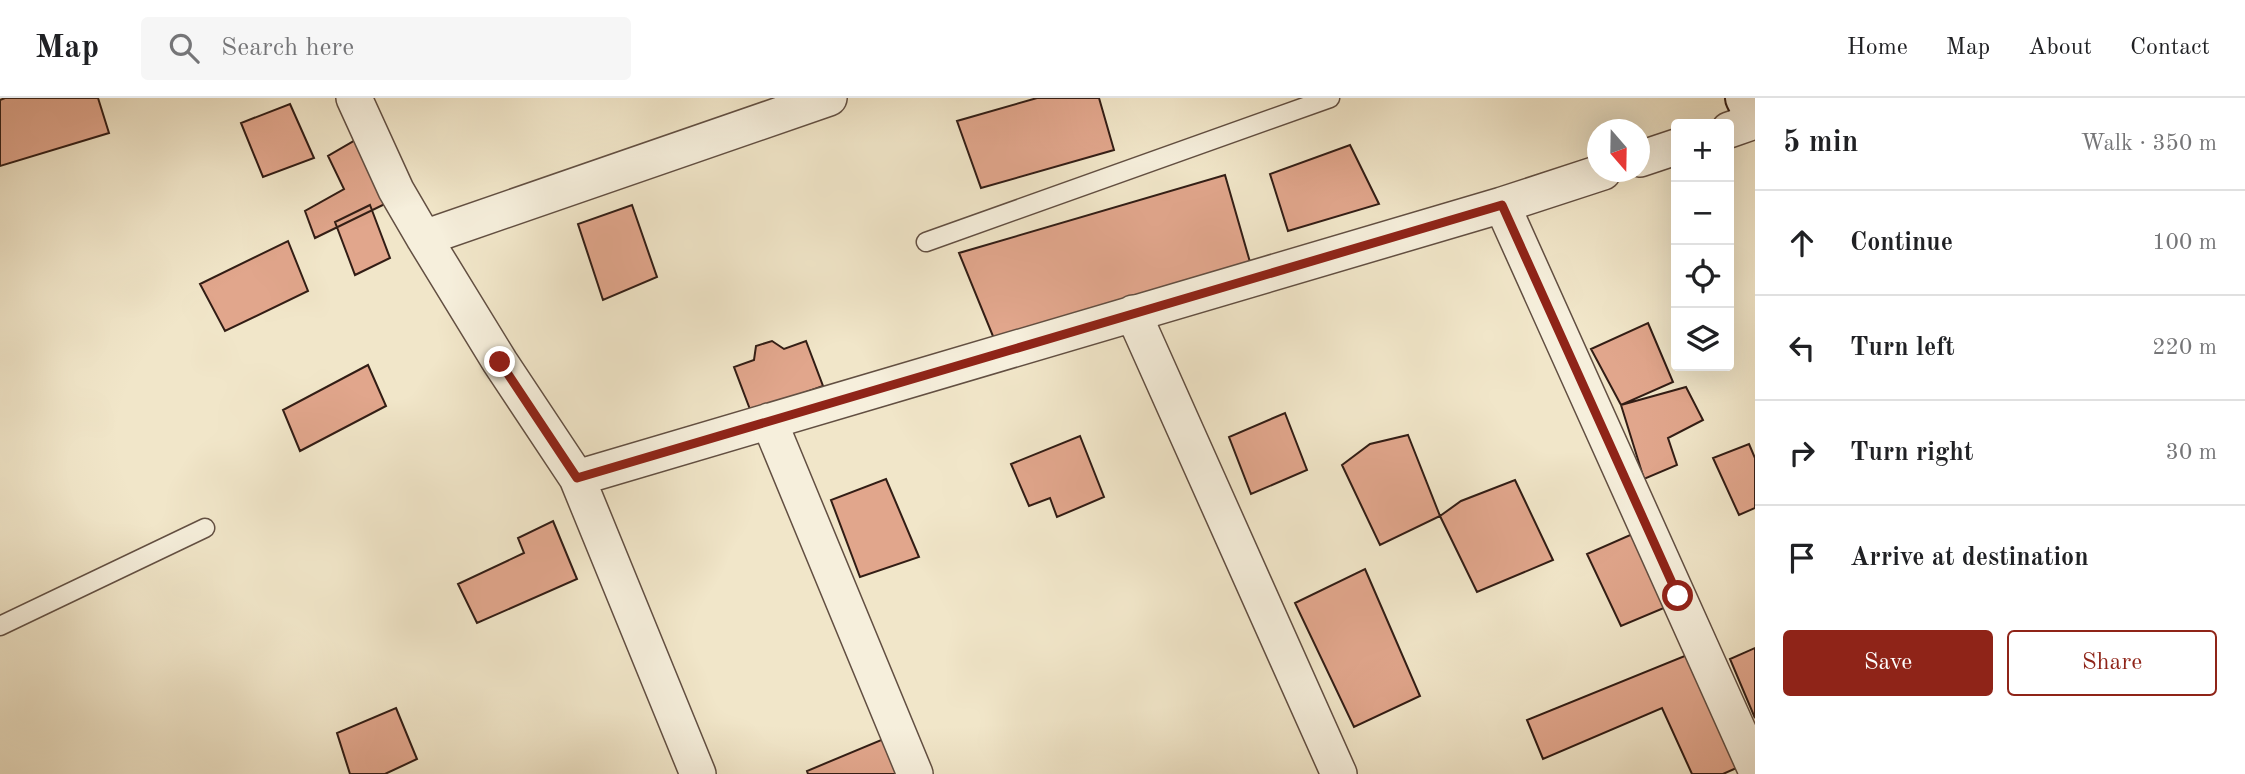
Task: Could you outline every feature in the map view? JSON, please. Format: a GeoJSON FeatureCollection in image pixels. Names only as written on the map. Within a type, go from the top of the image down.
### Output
{"type":"FeatureCollection","features":[{"type":"Feature","properties":{"kind":"street"},"geometry":{"type":"LineString","coordinates":[[354,98],[396,190],[424,238],[500,362],[577,478],[698,774]]}},
{"type":"Feature","properties":{"kind":"street"},"geometry":{"type":"LineString","coordinates":[[424,238],[829,98]]}},
{"type":"Feature","properties":{"kind":"street"},"geometry":{"type":"LineString","coordinates":[[1734,128],[1755,119],[1745,98]]}},
{"type":"Feature","properties":{"kind":"street"},"geometry":{"type":"LineString","coordinates":[[1650,156],[1671,149]]}},
{"type":"Feature","properties":{"kind":"street"},"geometry":{"type":"LineString","coordinates":[[577,478],[1502,205],[1587,177]]}},
{"type":"Feature","properties":{"kind":"street"},"geometry":{"type":"LineString","coordinates":[[1502,205],[1755,768]]}},
{"type":"Feature","properties":{"kind":"street"},"geometry":{"type":"LineString","coordinates":[[1133,313],[1339,774]]}},
{"type":"Feature","properties":{"kind":"street"},"geometry":{"type":"LineString","coordinates":[[769,421],[915,774]]}},
{"type":"Feature","properties":{"kind":"lane"},"geometry":{"type":"LineString","coordinates":[[926,242],[1330,98]]}},
{"type":"Feature","properties":{"kind":"lane"},"geometry":{"type":"LineString","coordinates":[[0,626],[205,528]]}},
{"type":"Feature","properties":{"kind":"building"},"geometry":{"type":"Polygon","coordinates":[[[98,98],[109,133],[0,166],[0,100],[98,98]]]}},
{"type":"Feature","properties":{"kind":"building"},"geometry":{"type":"Polygon","coordinates":[[[1037,98],[1099,98],[1114,150],[981,188],[957,121],[1037,98]]]}},
{"type":"Feature","properties":{"kind":"building"},"geometry":{"type":"Polygon","coordinates":[[[290,104],[314,158],[263,177],[241,123],[290,104]]]}},
{"type":"Feature","properties":{"kind":"building"},"geometry":{"type":"Polygon","coordinates":[[[359,138],[389,202],[315,238],[305,211],[344,189],[328,156],[359,138]]]}},
{"type":"Feature","properties":{"kind":"building"},"geometry":{"type":"Polygon","coordinates":[[[1350,145],[1379,204],[1288,231],[1270,174],[1350,145]]]}},
{"type":"Feature","properties":{"kind":"building"},"geometry":{"type":"Polygon","coordinates":[[[1225,175],[1252,269],[997,346],[959,253],[1225,175]]]}},
{"type":"Feature","properties":{"kind":"building"},"geometry":{"type":"Polygon","coordinates":[[[370,205],[390,258],[355,275],[335,222],[370,205]]]}},
{"type":"Feature","properties":{"kind":"building"},"geometry":{"type":"Polygon","coordinates":[[[632,205],[657,277],[603,300],[578,224],[632,205]]]}},
{"type":"Feature","properties":{"kind":"building"},"geometry":{"type":"Polygon","coordinates":[[[288,241],[308,291],[225,331],[200,284],[288,241]]]}},
{"type":"Feature","properties":{"kind":"building"},"geometry":{"type":"Polygon","coordinates":[[[1648,323],[1673,382],[1621,405],[1591,349],[1648,323]]]}},
{"type":"Feature","properties":{"kind":"building"},"geometry":{"type":"Polygon","coordinates":[[[772,341],[784,349],[806,341],[823,386],[751,412],[734,367],[754,360],[756,346],[772,341]]]}},
{"type":"Feature","properties":{"kind":"building"},"geometry":{"type":"Polygon","coordinates":[[[368,365],[386,406],[300,451],[283,410],[368,365]]]}},
{"type":"Feature","properties":{"kind":"building"},"geometry":{"type":"Polygon","coordinates":[[[1686,387],[1703,420],[1668,438],[1677,465],[1644,479],[1621,405],[1686,387]]]}},
{"type":"Feature","properties":{"kind":"building"},"geometry":{"type":"Polygon","coordinates":[[[1285,413],[1307,470],[1251,494],[1229,437],[1285,413]]]}},
{"type":"Feature","properties":{"kind":"building"},"geometry":{"type":"Polygon","coordinates":[[[1408,435],[1440,516],[1380,545],[1342,465],[1370,444],[1408,435]]]}},
{"type":"Feature","properties":{"kind":"building"},"geometry":{"type":"Polygon","coordinates":[[[1080,436],[1104,497],[1057,517],[1050,498],[1029,506],[1011,464],[1080,436]]]}},
{"type":"Feature","properties":{"kind":"building"},"geometry":{"type":"Polygon","coordinates":[[[1749,444],[1755,458],[1755,508],[1739,515],[1713,458],[1749,444]]]}},
{"type":"Feature","properties":{"kind":"building"},"geometry":{"type":"Polygon","coordinates":[[[886,479],[919,557],[860,577],[831,500],[886,479]]]}},
{"type":"Feature","properties":{"kind":"building"},"geometry":{"type":"Polygon","coordinates":[[[1515,480],[1553,560],[1477,592],[1440,516],[1461,501],[1515,480]]]}},
{"type":"Feature","properties":{"kind":"building"},"geometry":{"type":"Polygon","coordinates":[[[553,521],[577,579],[477,623],[458,584],[524,553],[518,538],[553,521]]]}},
{"type":"Feature","properties":{"kind":"building"},"geometry":{"type":"Polygon","coordinates":[[[1637,532],[1671,605],[1621,626],[1587,554],[1637,532]]]}},
{"type":"Feature","properties":{"kind":"building"},"geometry":{"type":"Polygon","coordinates":[[[1365,569],[1420,696],[1354,727],[1295,603],[1365,569]]]}},
{"type":"Feature","properties":{"kind":"building"},"geometry":{"type":"Polygon","coordinates":[[[1755,648],[1755,718],[1730,659],[1755,648]]]}},
{"type":"Feature","properties":{"kind":"building"},"geometry":{"type":"Polygon","coordinates":[[[1692,653],[1741,766],[1723,774],[1692,774],[1662,708],[1543,759],[1527,720],[1692,653]]]}},
{"type":"Feature","properties":{"kind":"building"},"geometry":{"type":"Polygon","coordinates":[[[396,708],[417,759],[385,774],[350,774],[337,733],[396,708]]]}},
{"type":"Feature","properties":{"kind":"building"},"geometry":{"type":"Polygon","coordinates":[[[886,738],[900,774],[808,774],[807,771],[886,738]]]}},
{"type":"Feature","properties":{"kind":"route"},"geometry":{"type":"LineString","coordinates":[[500,362],[577,478],[1502,205],[1678,596]]}}]}
